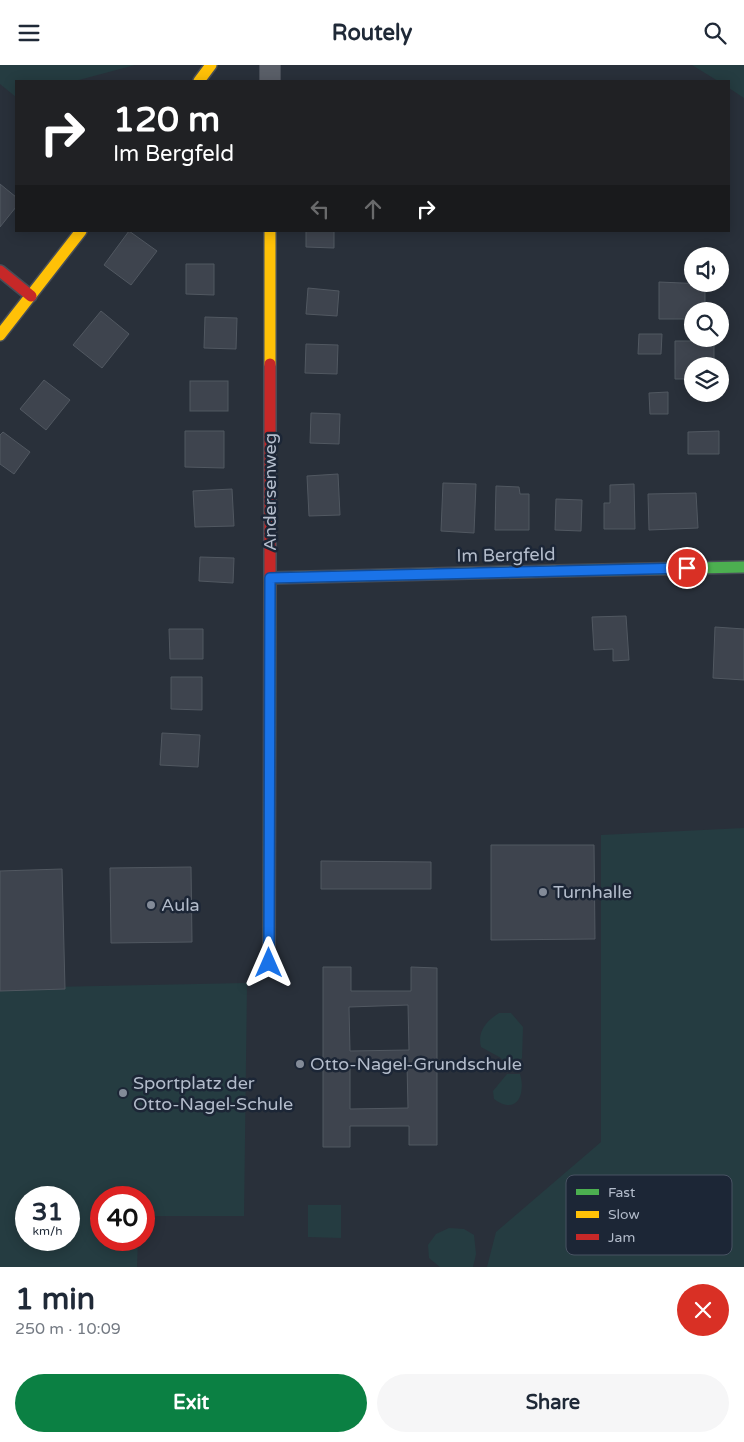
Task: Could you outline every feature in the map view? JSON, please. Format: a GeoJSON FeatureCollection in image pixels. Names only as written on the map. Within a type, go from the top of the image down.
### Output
{"type":"FeatureCollection","features":[{"type":"Feature","properties":{"kind":"street"},"geometry":{"type":"LineString","coordinates":[[200,80],[211,65]]}},
{"type":"Feature","properties":{"kind":"street"},"geometry":{"type":"LineString","coordinates":[[270,65],[270,80]]}},
{"type":"Feature","properties":{"kind":"street"},"geometry":{"type":"LineString","coordinates":[[0,335],[80,232]]}},
{"type":"Feature","properties":{"kind":"street","name":"Andersenweg"},"geometry":{"type":"LineString","coordinates":[[269,963],[270,232]]}},
{"type":"Feature","properties":{"kind":"street"},"geometry":{"type":"LineString","coordinates":[[0,271],[31,295]]}},
{"type":"Feature","properties":{"kind":"street","name":"Im Bergfeld"},"geometry":{"type":"LineString","coordinates":[[270,578],[744,567]]}},
{"type":"Feature","properties":{"kind":"green space"},"geometry":{"type":"Polygon","coordinates":[[[0,65],[135,65],[79,80],[15,80],[15,96],[0,84],[0,65]]]}},
{"type":"Feature","properties":{"kind":"green space"},"geometry":{"type":"Polygon","coordinates":[[[692,65],[744,65],[744,98],[730,89],[730,80],[716,80],[692,65]]]}},
{"type":"Feature","properties":{"kind":"green space"},"geometry":{"type":"Polygon","coordinates":[[[744,828],[744,1267],[487,1267],[496,1232],[601,1142],[601,835],[744,828]]]}},
{"type":"Feature","properties":{"kind":"green space","name":"Sportplatz der Otto-Nagel-Schule"},"geometry":{"type":"Polygon","coordinates":[[[247,983],[244,1216],[155,1216],[155,1186],[90,1186],[90,1251],[138,1251],[137,1267],[0,1267],[0,988],[247,983]]]}},
{"type":"Feature","properties":{"kind":"green space"},"geometry":{"type":"Polygon","coordinates":[[[499,1013],[511,1013],[523,1027],[522,1058],[518,1062],[504,1063],[501,1058],[481,1047],[480,1036],[484,1027],[499,1013]]]}},
{"type":"Feature","properties":{"kind":"green space"},"geometry":{"type":"Polygon","coordinates":[[[507,1074],[520,1074],[522,1082],[522,1089],[518,1100],[514,1104],[509,1105],[502,1104],[494,1099],[493,1091],[507,1074]]]}},
{"type":"Feature","properties":{"kind":"green space"},"geometry":{"type":"Polygon","coordinates":[[[308,1205],[341,1205],[341,1238],[308,1237],[308,1205]]]}},
{"type":"Feature","properties":{"kind":"green space"},"geometry":{"type":"Polygon","coordinates":[[[449,1228],[464,1229],[474,1235],[476,1254],[473,1267],[440,1267],[429,1258],[428,1245],[436,1234],[449,1228]]]}},
{"type":"Feature","properties":{"kind":"building"},"geometry":{"type":"Polygon","coordinates":[[[0,184],[15,196],[15,208],[0,227],[0,184]]]}},
{"type":"Feature","properties":{"kind":"building"},"geometry":{"type":"Polygon","coordinates":[[[128,232],[157,251],[131,285],[104,265],[128,232]]]}},
{"type":"Feature","properties":{"kind":"building"},"geometry":{"type":"Polygon","coordinates":[[[306,232],[334,232],[334,248],[306,247],[306,232]]]}},
{"type":"Feature","properties":{"kind":"building"},"geometry":{"type":"Polygon","coordinates":[[[186,264],[214,264],[214,295],[186,294],[186,264]]]}},
{"type":"Feature","properties":{"kind":"building"},"geometry":{"type":"Polygon","coordinates":[[[659,282],[684,283],[684,292],[705,292],[705,302],[684,302],[684,319],[659,319],[659,282]]]}},
{"type":"Feature","properties":{"kind":"building"},"geometry":{"type":"Polygon","coordinates":[[[308,288],[339,291],[337,316],[306,314],[308,288]]]}},
{"type":"Feature","properties":{"kind":"building"},"geometry":{"type":"Polygon","coordinates":[[[101,311],[129,334],[102,368],[73,345],[101,311]]]}},
{"type":"Feature","properties":{"kind":"building"},"geometry":{"type":"Polygon","coordinates":[[[205,317],[237,318],[236,349],[204,348],[205,317]]]}},
{"type":"Feature","properties":{"kind":"building"},"geometry":{"type":"Polygon","coordinates":[[[639,334],[662,334],[661,354],[638,354],[639,334]]]}},
{"type":"Feature","properties":{"kind":"building"},"geometry":{"type":"Polygon","coordinates":[[[675,341],[684,341],[684,347],[714,347],[714,357],[684,357],[684,379],[675,379],[675,341]]]}},
{"type":"Feature","properties":{"kind":"building"},"geometry":{"type":"Polygon","coordinates":[[[306,344],[338,345],[337,374],[305,373],[306,344]]]}},
{"type":"Feature","properties":{"kind":"building"},"geometry":{"type":"Polygon","coordinates":[[[44,380],[70,400],[46,430],[20,409],[44,380]]]}},
{"type":"Feature","properties":{"kind":"building"},"geometry":{"type":"Polygon","coordinates":[[[190,381],[228,381],[228,411],[190,411],[190,381]]]}},
{"type":"Feature","properties":{"kind":"building"},"geometry":{"type":"Polygon","coordinates":[[[668,392],[668,414],[650,414],[649,393],[668,392]]]}},
{"type":"Feature","properties":{"kind":"building"},"geometry":{"type":"Polygon","coordinates":[[[311,413],[340,414],[339,444],[310,443],[311,413]]]}},
{"type":"Feature","properties":{"kind":"building"},"geometry":{"type":"Polygon","coordinates":[[[185,431],[224,431],[224,468],[185,467],[185,431]]]}},
{"type":"Feature","properties":{"kind":"building"},"geometry":{"type":"Polygon","coordinates":[[[719,431],[719,454],[688,454],[688,432],[719,431]]]}},
{"type":"Feature","properties":{"kind":"building"},"geometry":{"type":"Polygon","coordinates":[[[3,432],[30,452],[14,474],[0,464],[0,435],[3,432]]]}},
{"type":"Feature","properties":{"kind":"building"},"geometry":{"type":"Polygon","coordinates":[[[338,474],[340,515],[309,516],[307,476],[338,474]]]}},
{"type":"Feature","properties":{"kind":"building"},"geometry":{"type":"Polygon","coordinates":[[[443,483],[476,484],[474,533],[441,531],[443,483]]]}},
{"type":"Feature","properties":{"kind":"building"},"geometry":{"type":"Polygon","coordinates":[[[634,484],[635,529],[604,529],[604,503],[610,503],[610,485],[634,484]]]}},
{"type":"Feature","properties":{"kind":"building"},"geometry":{"type":"Polygon","coordinates":[[[496,486],[519,487],[520,494],[529,494],[529,530],[495,530],[496,486]]]}},
{"type":"Feature","properties":{"kind":"building"},"geometry":{"type":"Polygon","coordinates":[[[232,489],[234,526],[195,527],[193,491],[232,489]]]}},
{"type":"Feature","properties":{"kind":"building"},"geometry":{"type":"Polygon","coordinates":[[[696,493],[698,528],[649,530],[648,494],[696,493]]]}},
{"type":"Feature","properties":{"kind":"building"},"geometry":{"type":"Polygon","coordinates":[[[556,499],[582,500],[581,531],[555,530],[556,499]]]}},
{"type":"Feature","properties":{"kind":"building"},"geometry":{"type":"Polygon","coordinates":[[[200,557],[234,558],[233,583],[199,581],[200,557]]]}},
{"type":"Feature","properties":{"kind":"building"},"geometry":{"type":"Polygon","coordinates":[[[626,616],[629,660],[613,661],[613,649],[594,650],[592,617],[626,616]]]}},
{"type":"Feature","properties":{"kind":"building"},"geometry":{"type":"Polygon","coordinates":[[[715,627],[744,629],[744,680],[713,678],[715,627]]]}},
{"type":"Feature","properties":{"kind":"building"},"geometry":{"type":"Polygon","coordinates":[[[169,629],[203,629],[203,659],[170,659],[169,629]]]}},
{"type":"Feature","properties":{"kind":"building"},"geometry":{"type":"Polygon","coordinates":[[[171,677],[202,677],[202,710],[171,709],[171,677]]]}},
{"type":"Feature","properties":{"kind":"building"},"geometry":{"type":"Polygon","coordinates":[[[162,733],[200,735],[198,767],[160,765],[162,733]]]}},
{"type":"Feature","properties":{"kind":"building","name":"Turnhalle"},"geometry":{"type":"Polygon","coordinates":[[[491,845],[594,845],[595,939],[491,940],[491,845]]]}},
{"type":"Feature","properties":{"kind":"building"},"geometry":{"type":"Polygon","coordinates":[[[321,861],[431,862],[431,889],[321,889],[321,861]]]}},
{"type":"Feature","properties":{"kind":"building","name":"Aula"},"geometry":{"type":"Polygon","coordinates":[[[191,867],[192,942],[111,943],[110,868],[191,867]]]}},
{"type":"Feature","properties":{"kind":"building"},"geometry":{"type":"Polygon","coordinates":[[[62,869],[65,989],[0,991],[0,871],[62,869]]]}},
{"type":"Feature","properties":{"kind":"building"},"geometry":{"type":"Polygon","coordinates":[[[323,967],[351,967],[351,991],[411,991],[411,967],[437,968],[437,1145],[409,1145],[409,1126],[350,1126],[350,1147],[323,1147],[323,967]],[[408,1005],[349,1007],[350,1051],[409,1050],[408,1005]],[[407,1064],[350,1065],[350,1109],[408,1108],[407,1064]]]}},
{"type":"Feature","properties":{"kind":"traffic: fast"},"geometry":{"type":"LineString","coordinates":[[555,571],[744,567]]}},
{"type":"Feature","properties":{"kind":"traffic: fast"},"geometry":{"type":"LineString","coordinates":[[269,962],[270,581]]}},
{"type":"Feature","properties":{"kind":"traffic: slow"},"geometry":{"type":"LineString","coordinates":[[200,80],[211,65]]}},
{"type":"Feature","properties":{"kind":"traffic: slow"},"geometry":{"type":"LineString","coordinates":[[0,335],[80,232]]}},
{"type":"Feature","properties":{"kind":"traffic: slow"},"geometry":{"type":"LineString","coordinates":[[270,232],[270,364]]}},
{"type":"Feature","properties":{"kind":"traffic: slow"},"geometry":{"type":"LineString","coordinates":[[270,578],[555,571]]}},
{"type":"Feature","properties":{"kind":"traffic: jam"},"geometry":{"type":"LineString","coordinates":[[0,271],[31,296]]}},
{"type":"Feature","properties":{"kind":"traffic: jam"},"geometry":{"type":"LineString","coordinates":[[270,364],[270,581]]}},
{"type":"Feature","properties":{"kind":"place","name":"Turnhalle"},"geometry":{"type":"Point","coordinates":[543,892]}},
{"type":"Feature","properties":{"kind":"place","name":"Aula"},"geometry":{"type":"Point","coordinates":[151,905]}},
{"type":"Feature","properties":{"kind":"place","name":"Otto-Nagel-Grundschule"},"geometry":{"type":"Point","coordinates":[300,1064]}},
{"type":"Feature","properties":{"kind":"place","name":"Sportplatz der Otto-Nagel-Schule"},"geometry":{"type":"Point","coordinates":[123,1093]}},
{"type":"Feature","properties":{"kind":"route"},"geometry":{"type":"LineString","coordinates":[[269,963],[270,578],[687,568]]}}]}
